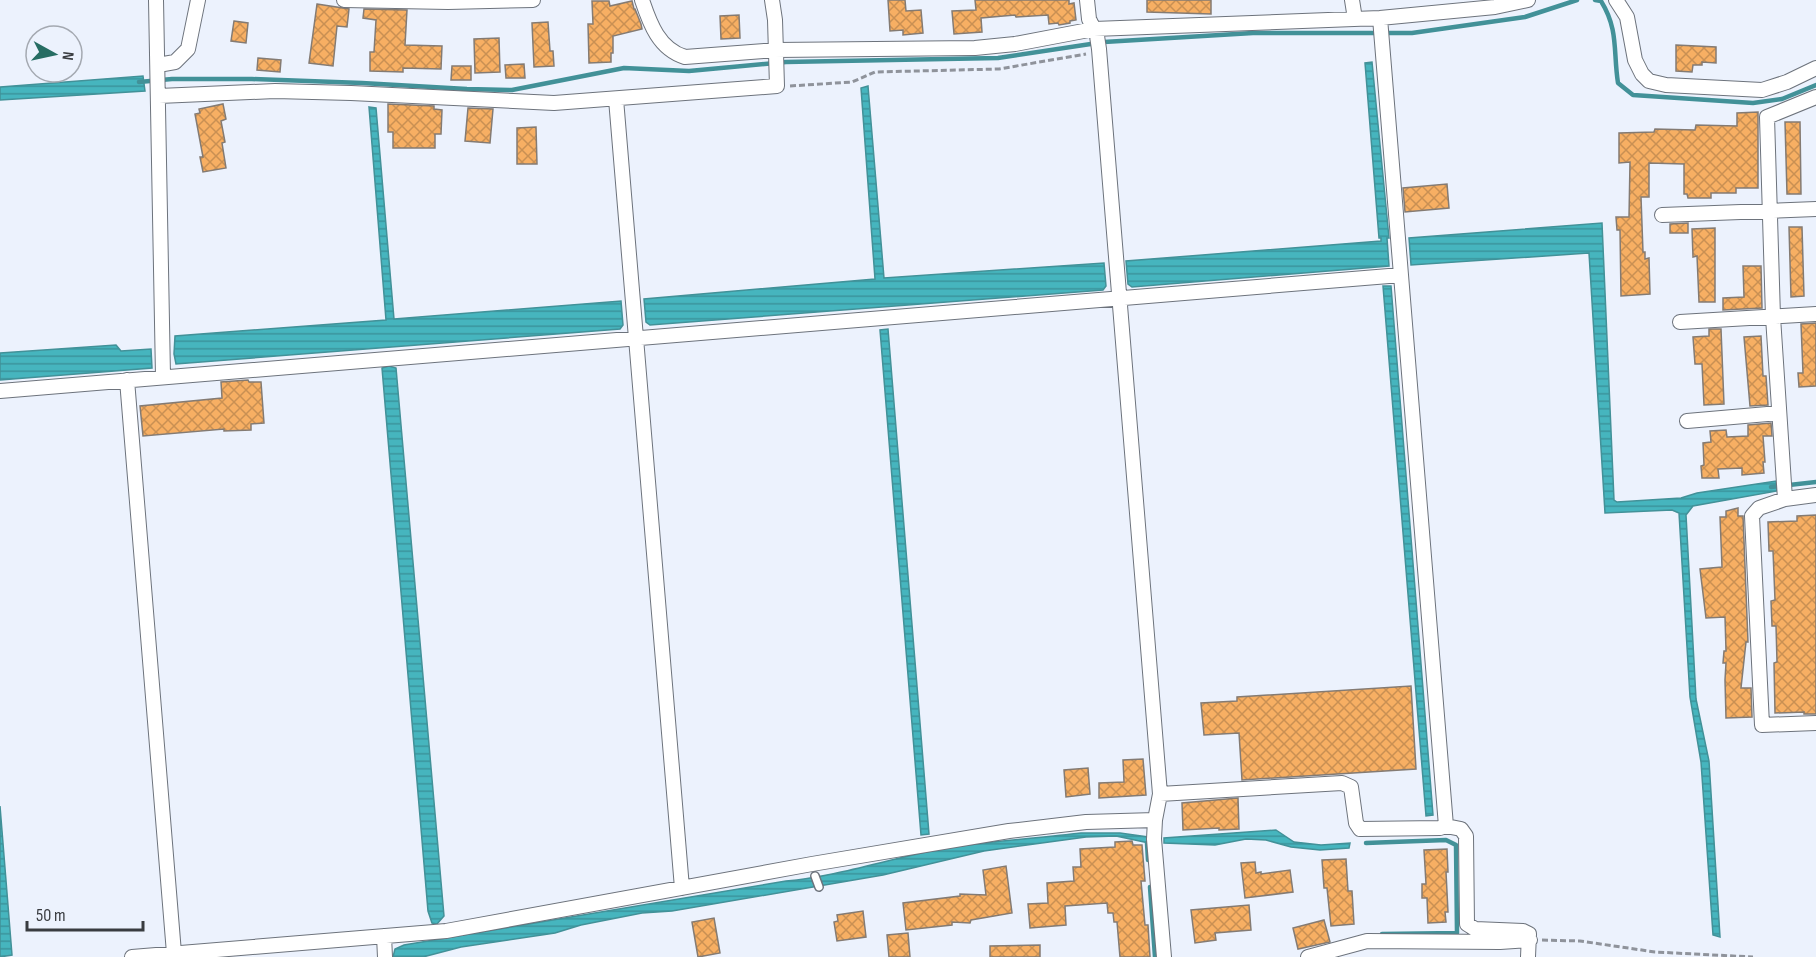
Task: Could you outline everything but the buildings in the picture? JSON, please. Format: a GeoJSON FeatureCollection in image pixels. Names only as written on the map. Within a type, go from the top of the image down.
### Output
{"type":"FeatureCollection","features":[{"type":"Feature","properties":{"kind":"street"},"geometry":{"type":"LineString","coordinates":[[156,0],[163,376]]}},
{"type":"Feature","properties":{"kind":"street"},"geometry":{"type":"LineString","coordinates":[[158,80],[188,49],[198,0]]}},
{"type":"Feature","properties":{"kind":"street"},"geometry":{"type":"LineString","coordinates":[[344,0],[438,2],[533,0]]}},
{"type":"Feature","properties":{"kind":"street"},"geometry":{"type":"LineString","coordinates":[[642,0],[650,24],[660,41],[674,54],[686,57],[776,58],[1097,41],[1355,19],[1381,28],[1494,3],[1528,0]]}},
{"type":"Feature","properties":{"kind":"street"},"geometry":{"type":"LineString","coordinates":[[158,80],[275,91],[532,103],[616,99],[777,86],[772,0]]}},
{"type":"Feature","properties":{"kind":"street"},"geometry":{"type":"LineString","coordinates":[[1087,0],[1089,19],[1097,41],[1160,794],[1154,839],[1164,957]]}},
{"type":"Feature","properties":{"kind":"street"},"geometry":{"type":"LineString","coordinates":[[1352,0],[1355,19]]}},
{"type":"Feature","properties":{"kind":"street"},"geometry":{"type":"LineString","coordinates":[[1616,0],[1627,17],[1635,60],[1642,74],[1649,81],[1666,85],[1762,90],[1787,82],[1816,68]]}},
{"type":"Feature","properties":{"kind":"street"},"geometry":{"type":"LineString","coordinates":[[1381,28],[1446,826]]}},
{"type":"Feature","properties":{"kind":"street"},"geometry":{"type":"LineString","coordinates":[[1785,499],[1773,317],[1767,117],[1816,97]]}},
{"type":"Feature","properties":{"kind":"street"},"geometry":{"type":"LineString","coordinates":[[616,99],[681,888]]}},
{"type":"Feature","properties":{"kind":"street"},"geometry":{"type":"LineString","coordinates":[[1662,215],[1816,209]]}},
{"type":"Feature","properties":{"kind":"street"},"geometry":{"type":"LineString","coordinates":[[0,390],[1401,275]]}},
{"type":"Feature","properties":{"kind":"street"},"geometry":{"type":"LineString","coordinates":[[1680,322],[1816,314]]}},
{"type":"Feature","properties":{"kind":"street"},"geometry":{"type":"LineString","coordinates":[[127,380],[174,953]]}},
{"type":"Feature","properties":{"kind":"street"},"geometry":{"type":"LineString","coordinates":[[1687,421],[1779,413]]}},
{"type":"Feature","properties":{"kind":"street"},"geometry":{"type":"LineString","coordinates":[[1816,495],[1785,499],[1758,508],[1752,516],[1762,725],[1816,723]]}},
{"type":"Feature","properties":{"kind":"street"},"geometry":{"type":"LineString","coordinates":[[1160,794],[1342,783],[1351,787],[1356,823],[1360,829],[1446,826],[1461,829],[1466,836],[1467,924],[1475,929],[1523,931],[1529,934],[1528,957]]}},
{"type":"Feature","properties":{"kind":"street"},"geometry":{"type":"LineString","coordinates":[[132,957],[446,931],[1009,831],[1086,822],[1155,820]]}},
{"type":"Feature","properties":{"kind":"street"},"geometry":{"type":"LineString","coordinates":[[384,936],[385,957]]}},
{"type":"Feature","properties":{"kind":"street"},"geometry":{"type":"LineString","coordinates":[[1308,957],[1368,941],[1500,942],[1530,940]]}},
{"type":"Feature","properties":{"kind":"lane"},"geometry":{"type":"LineString","coordinates":[[816,876],[819,887]]}},
{"type":"Feature","properties":{"kind":"path"},"geometry":{"type":"LineString","coordinates":[[777,86],[852,82],[875,72],[999,69],[1097,41]]}},
{"type":"Feature","properties":{"kind":"path"},"geometry":{"type":"LineString","coordinates":[[1530,940],[1580,941],[1655,952],[1753,957]]}},
{"type":"Feature","properties":{"kind":"water"},"geometry":{"type":"Polygon","coordinates":[[[1372,62],[1389,238],[1387,238],[1389,266],[1132,287],[1128,284],[1126,261],[1381,241],[1365,63],[1372,62]]]}},
{"type":"Feature","properties":{"kind":"water"},"geometry":{"type":"Polygon","coordinates":[[[143,76],[145,91],[0,100],[0,87],[84,84],[84,81],[143,76]]]}},
{"type":"Feature","properties":{"kind":"water"},"geometry":{"type":"Polygon","coordinates":[[[868,86],[884,278],[1104,263],[1106,286],[1103,290],[650,325],[646,322],[644,299],[875,279],[861,88],[868,86]]]}},
{"type":"Feature","properties":{"kind":"water"},"geometry":{"type":"Polygon","coordinates":[[[369,107],[376,108],[394,319],[621,301],[623,325],[620,329],[176,364],[175,336],[386,320],[369,107]]]}},
{"type":"Feature","properties":{"kind":"water"},"geometry":{"type":"Polygon","coordinates":[[[1602,223],[1614,500],[1617,502],[1681,498],[1697,493],[1776,481],[1777,491],[1693,506],[1686,515],[1696,699],[1709,761],[1720,937],[1713,935],[1701,762],[1690,697],[1679,513],[1672,510],[1605,513],[1589,253],[1411,265],[1409,238],[1602,223]]]}},
{"type":"Feature","properties":{"kind":"water"},"geometry":{"type":"Polygon","coordinates":[[[1383,286],[1391,286],[1433,815],[1426,816],[1383,286]]]}},
{"type":"Feature","properties":{"kind":"water"},"geometry":{"type":"Polygon","coordinates":[[[888,329],[929,834],[921,835],[880,330],[888,329]]]}},
{"type":"Feature","properties":{"kind":"water"},"geometry":{"type":"Polygon","coordinates":[[[116,345],[121,351],[151,349],[152,368],[0,380],[0,353],[116,345]]]}},
{"type":"Feature","properties":{"kind":"water"},"geometry":{"type":"Polygon","coordinates":[[[389,366],[396,368],[444,916],[437,924],[432,923],[428,911],[382,368],[389,366]]]}},
{"type":"Feature","properties":{"kind":"water"},"geometry":{"type":"Polygon","coordinates":[[[0,806],[12,955],[0,957],[0,806]]]}},
{"type":"Feature","properties":{"kind":"water"},"geometry":{"type":"Polygon","coordinates":[[[1276,830],[1294,842],[1321,845],[1350,843],[1349,848],[1320,850],[1291,847],[1266,840],[1246,839],[1215,845],[1164,843],[1164,838],[1276,830]]]}},
{"type":"Feature","properties":{"kind":"water"},"geometry":{"type":"Polygon","coordinates":[[[1081,833],[1120,833],[1148,837],[1149,843],[1116,836],[1086,837],[984,851],[883,875],[672,911],[642,913],[581,925],[555,933],[461,947],[423,957],[393,957],[395,949],[404,945],[828,875],[953,847],[1081,833]]]}},
{"type":"Feature","properties":{"kind":"waterway"},"geometry":{"type":"LineString","coordinates":[[139,82],[172,79],[252,79],[512,90],[624,68],[689,71],[786,62],[998,58],[1104,42],[1253,33],[1412,33],[1525,17],[1577,0]]}},
{"type":"Feature","properties":{"kind":"waterway"},"geometry":{"type":"LineString","coordinates":[[1595,0],[1601,1],[1611,22],[1618,83],[1633,95],[1753,103],[1782,99],[1816,85]]}},
{"type":"Feature","properties":{"kind":"waterway"},"geometry":{"type":"LineString","coordinates":[[1771,487],[1816,482]]}},
{"type":"Feature","properties":{"kind":"waterway"},"geometry":{"type":"LineString","coordinates":[[1366,843],[1446,840],[1456,845],[1457,933],[1382,934]]}},
{"type":"Feature","properties":{"kind":"waterway"},"geometry":{"type":"LineString","coordinates":[[1147,843],[1148,860]]}},
{"type":"Feature","properties":{"kind":"waterway"},"geometry":{"type":"LineString","coordinates":[[1150,887],[1155,957]]}}]}
